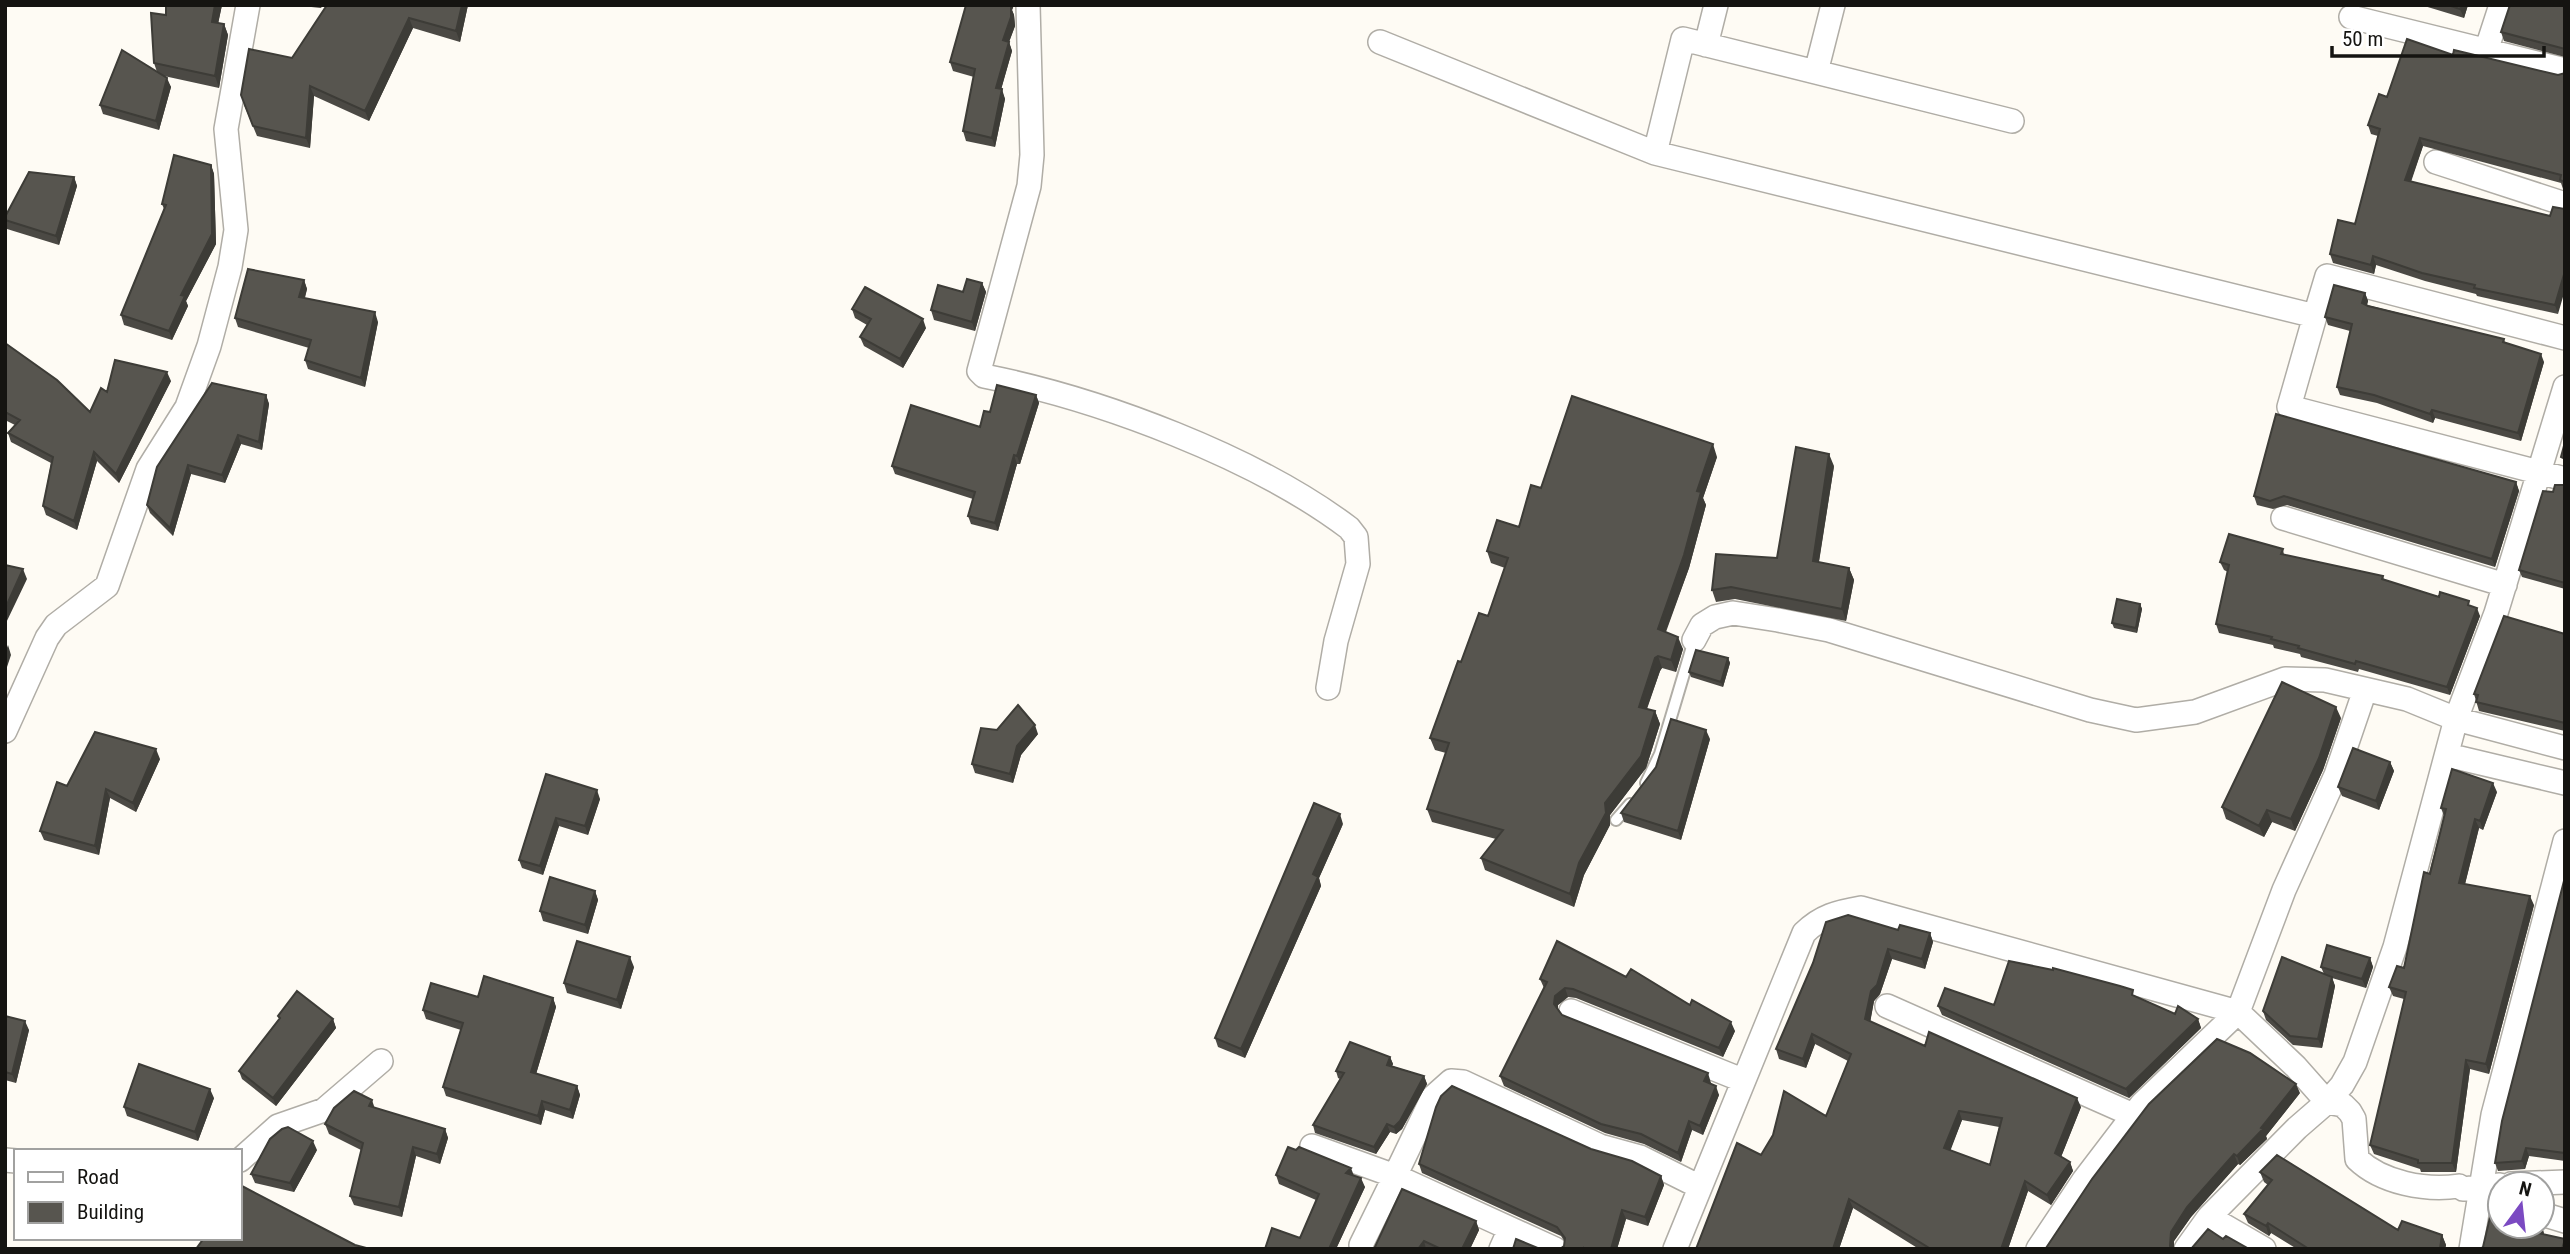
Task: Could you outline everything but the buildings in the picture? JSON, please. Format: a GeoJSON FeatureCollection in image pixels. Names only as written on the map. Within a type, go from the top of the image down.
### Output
{"type":"FeatureCollection","features":[{"type":"Feature","properties":{"kind":"street"},"geometry":{"type":"LineString","coordinates":[[5,731],[47,638],[56,625],[107,586],[148,469],[187,407],[209,346],[230,267],[236,230],[226,129],[248,5]]}},
{"type":"Feature","properties":{"kind":"street"},"geometry":{"type":"LineString","coordinates":[[1028,5],[1032,155],[1029,186],[979,371],[984,376],[1087,404],[1155,427],[1273,480],[1349,528],[1358,548],[1358,564],[1336,641],[1328,688]]}},
{"type":"Feature","properties":{"kind":"street"},"geometry":{"type":"LineString","coordinates":[[1706,45],[1716,5]]}},
{"type":"Feature","properties":{"kind":"street"},"geometry":{"type":"LineString","coordinates":[[1816,72],[1833,5]]}},
{"type":"Feature","properties":{"kind":"street"},"geometry":{"type":"LineString","coordinates":[[2487,48],[2501,5]]}},
{"type":"Feature","properties":{"kind":"street"},"geometry":{"type":"LineString","coordinates":[[2351,17],[2487,48],[2565,70]]}},
{"type":"Feature","properties":{"kind":"street"},"geometry":{"type":"LineString","coordinates":[[1655,153],[1683,39],[2012,121]]}},
{"type":"Feature","properties":{"kind":"street"},"geometry":{"type":"LineString","coordinates":[[1380,42],[1655,153],[2315,316]]}},
{"type":"Feature","properties":{"kind":"street"},"geometry":{"type":"LineString","coordinates":[[2436,162],[2565,204]]}},
{"type":"Feature","properties":{"kind":"street"},"geometry":{"type":"LineString","coordinates":[[2565,338],[2327,276],[2289,407],[2565,479]]}},
{"type":"Feature","properties":{"kind":"street"},"geometry":{"type":"LineString","coordinates":[[2186,1249],[2209,1217],[2342,1085],[2365,1039],[2395,947],[2456,719],[2505,584],[2541,474],[2565,387]]}},
{"type":"Feature","properties":{"kind":"street"},"geometry":{"type":"LineString","coordinates":[[2283,518],[2505,584]]}},
{"type":"Feature","properties":{"kind":"street"},"geometry":{"type":"LineString","coordinates":[[1693,640],[1702,625],[1715,617],[1733,613],[1778,620],[1829,630],[2090,710],[2136,720],[2195,712],[2285,679],[2325,680],[2407,699],[2456,719],[2565,748]]}},
{"type":"Feature","properties":{"kind":"street"},"geometry":{"type":"LineString","coordinates":[[2038,1249],[2084,1180],[2133,1115],[2238,1012],[2284,890],[2336,775],[2365,690]]}},
{"type":"Feature","properties":{"kind":"street"},"geometry":{"type":"LineString","coordinates":[[2447,755],[2565,783]]}},
{"type":"Feature","properties":{"kind":"street"},"geometry":{"type":"LineString","coordinates":[[2492,1170],[2493,1115],[2565,841]]}},
{"type":"Feature","properties":{"kind":"street"},"geometry":{"type":"LineString","coordinates":[[1675,1249],[1804,933],[1816,921],[1832,913],[1861,908],[2238,1012],[2296,1067],[2327,1102],[2343,1105],[2350,1112],[2354,1119],[2357,1159],[2366,1168],[2418,1186],[2442,1189],[2459,1186],[2486,1192]]}},
{"type":"Feature","properties":{"kind":"street"},"geometry":{"type":"LineString","coordinates":[[1887,1006],[2133,1115]]}},
{"type":"Feature","properties":{"kind":"street"},"geometry":{"type":"LineString","coordinates":[[1571,1011],[1742,1080]]}},
{"type":"Feature","properties":{"kind":"street"},"geometry":{"type":"LineString","coordinates":[[242,1158],[278,1126],[324,1110],[381,1061]]}},
{"type":"Feature","properties":{"kind":"street"},"geometry":{"type":"LineString","coordinates":[[1361,1245],[1433,1097],[1451,1081],[1463,1082],[1507,1101],[1600,1146],[1640,1157],[1700,1187]]}},
{"type":"Feature","properties":{"kind":"street"},"geometry":{"type":"LineString","coordinates":[[1312,1146],[1395,1176],[1506,1239],[1555,1249]]}},
{"type":"Feature","properties":{"kind":"street"},"geometry":{"type":"LineString","coordinates":[[2471,1249],[2486,1207]]}},
{"type":"Feature","properties":{"kind":"street"},"geometry":{"type":"LineString","coordinates":[[2209,1217],[2264,1249]]}},
{"type":"Feature","properties":{"kind":"lane"},"geometry":{"type":"LineString","coordinates":[[1642,789],[1660,754],[1693,640]]}},
{"type":"Feature","properties":{"kind":"lane"},"geometry":{"type":"LineString","coordinates":[[1616,820],[1634,799]]}}]}
